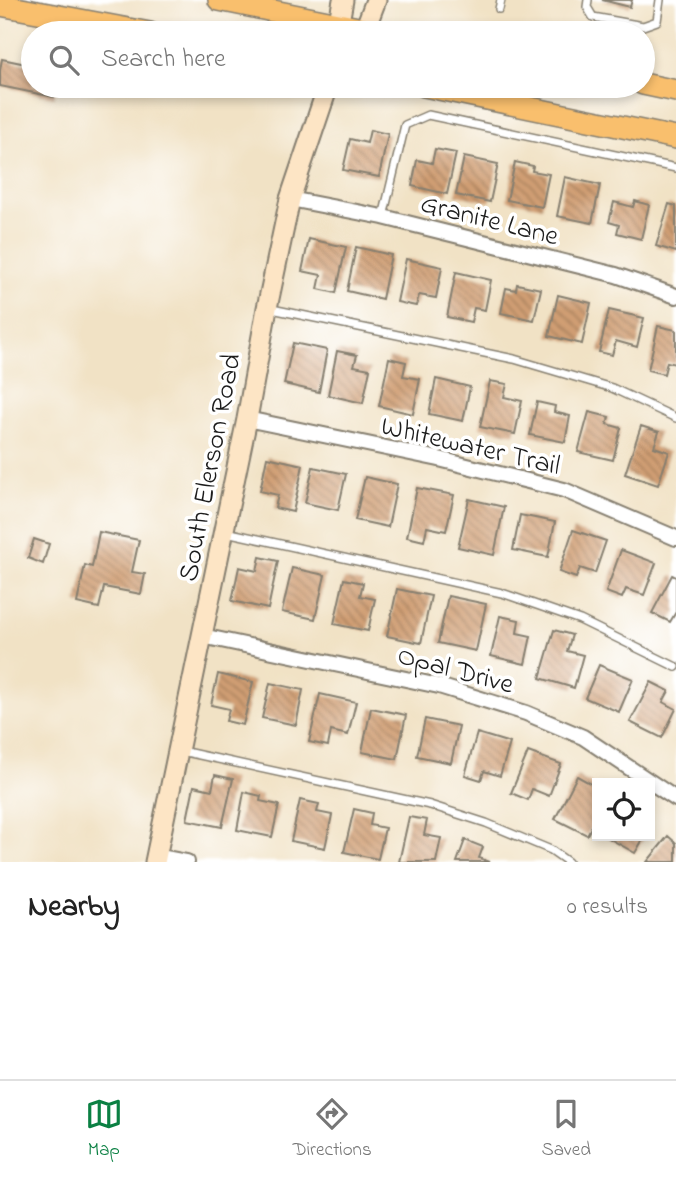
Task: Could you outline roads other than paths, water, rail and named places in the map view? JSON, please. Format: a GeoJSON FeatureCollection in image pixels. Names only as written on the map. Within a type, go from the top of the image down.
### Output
{"type":"FeatureCollection","features":[{"type":"Feature","properties":{"kind":"main road"},"geometry":{"type":"LineString","coordinates":[[219,0],[304,21]]}},
{"type":"Feature","properties":{"kind":"main road"},"geometry":{"type":"LineString","coordinates":[[0,5],[86,21]]}},
{"type":"Feature","properties":{"kind":"main road"},"geometry":{"type":"LineString","coordinates":[[655,87],[676,91]]}},
{"type":"Feature","properties":{"kind":"main road"},"geometry":{"type":"LineString","coordinates":[[482,98],[676,138]]}},
{"type":"Feature","properties":{"kind":"street"},"geometry":{"type":"LineString","coordinates":[[339,21],[343,0]]}},
{"type":"Feature","properties":{"kind":"street"},"geometry":{"type":"LineString","coordinates":[[372,21],[376,0]]}},
{"type":"Feature","properties":{"kind":"street","name":"South Elerson Road"},"geometry":{"type":"LineString","coordinates":[[156,859],[290,198],[324,98]]}},
{"type":"Feature","properties":{"kind":"street","name":"Granite Lane"},"geometry":{"type":"LineString","coordinates":[[290,198],[383,217],[616,275],[676,296]]}},
{"type":"Feature","properties":{"kind":"street","name":"Whitewater Trail"},"geometry":{"type":"LineString","coordinates":[[247,419],[439,459],[564,491],[676,538]]}},
{"type":"Feature","properties":{"kind":"street","name":"Opal Drive"},"geometry":{"type":"LineString","coordinates":[[202,636],[439,686],[526,713],[583,737],[676,799]]}},
{"type":"Feature","properties":{"kind":"street"},"geometry":{"type":"LineString","coordinates":[[156,859],[187,862]]}},
{"type":"Feature","properties":{"kind":"lane"},"geometry":{"type":"LineString","coordinates":[[499,9],[501,0]]}},
{"type":"Feature","properties":{"kind":"lane"},"geometry":{"type":"LineString","coordinates":[[588,0],[587,6],[593,17],[615,21]]}},
{"type":"Feature","properties":{"kind":"lane"},"geometry":{"type":"LineString","coordinates":[[655,22],[660,0]]}},
{"type":"Feature","properties":{"kind":"lane"},"geometry":{"type":"LineString","coordinates":[[383,217],[405,125],[428,115],[676,168]]}},
{"type":"Feature","properties":{"kind":"lane"},"geometry":{"type":"LineString","coordinates":[[267,307],[514,359],[612,388],[676,418]]}},
{"type":"Feature","properties":{"kind":"lane"},"geometry":{"type":"LineString","coordinates":[[224,531],[502,593],[580,620],[676,667]]}},
{"type":"Feature","properties":{"kind":"lane"},"geometry":{"type":"LineString","coordinates":[[178,751],[430,804],[486,823],[551,850],[568,862]]}}]}
